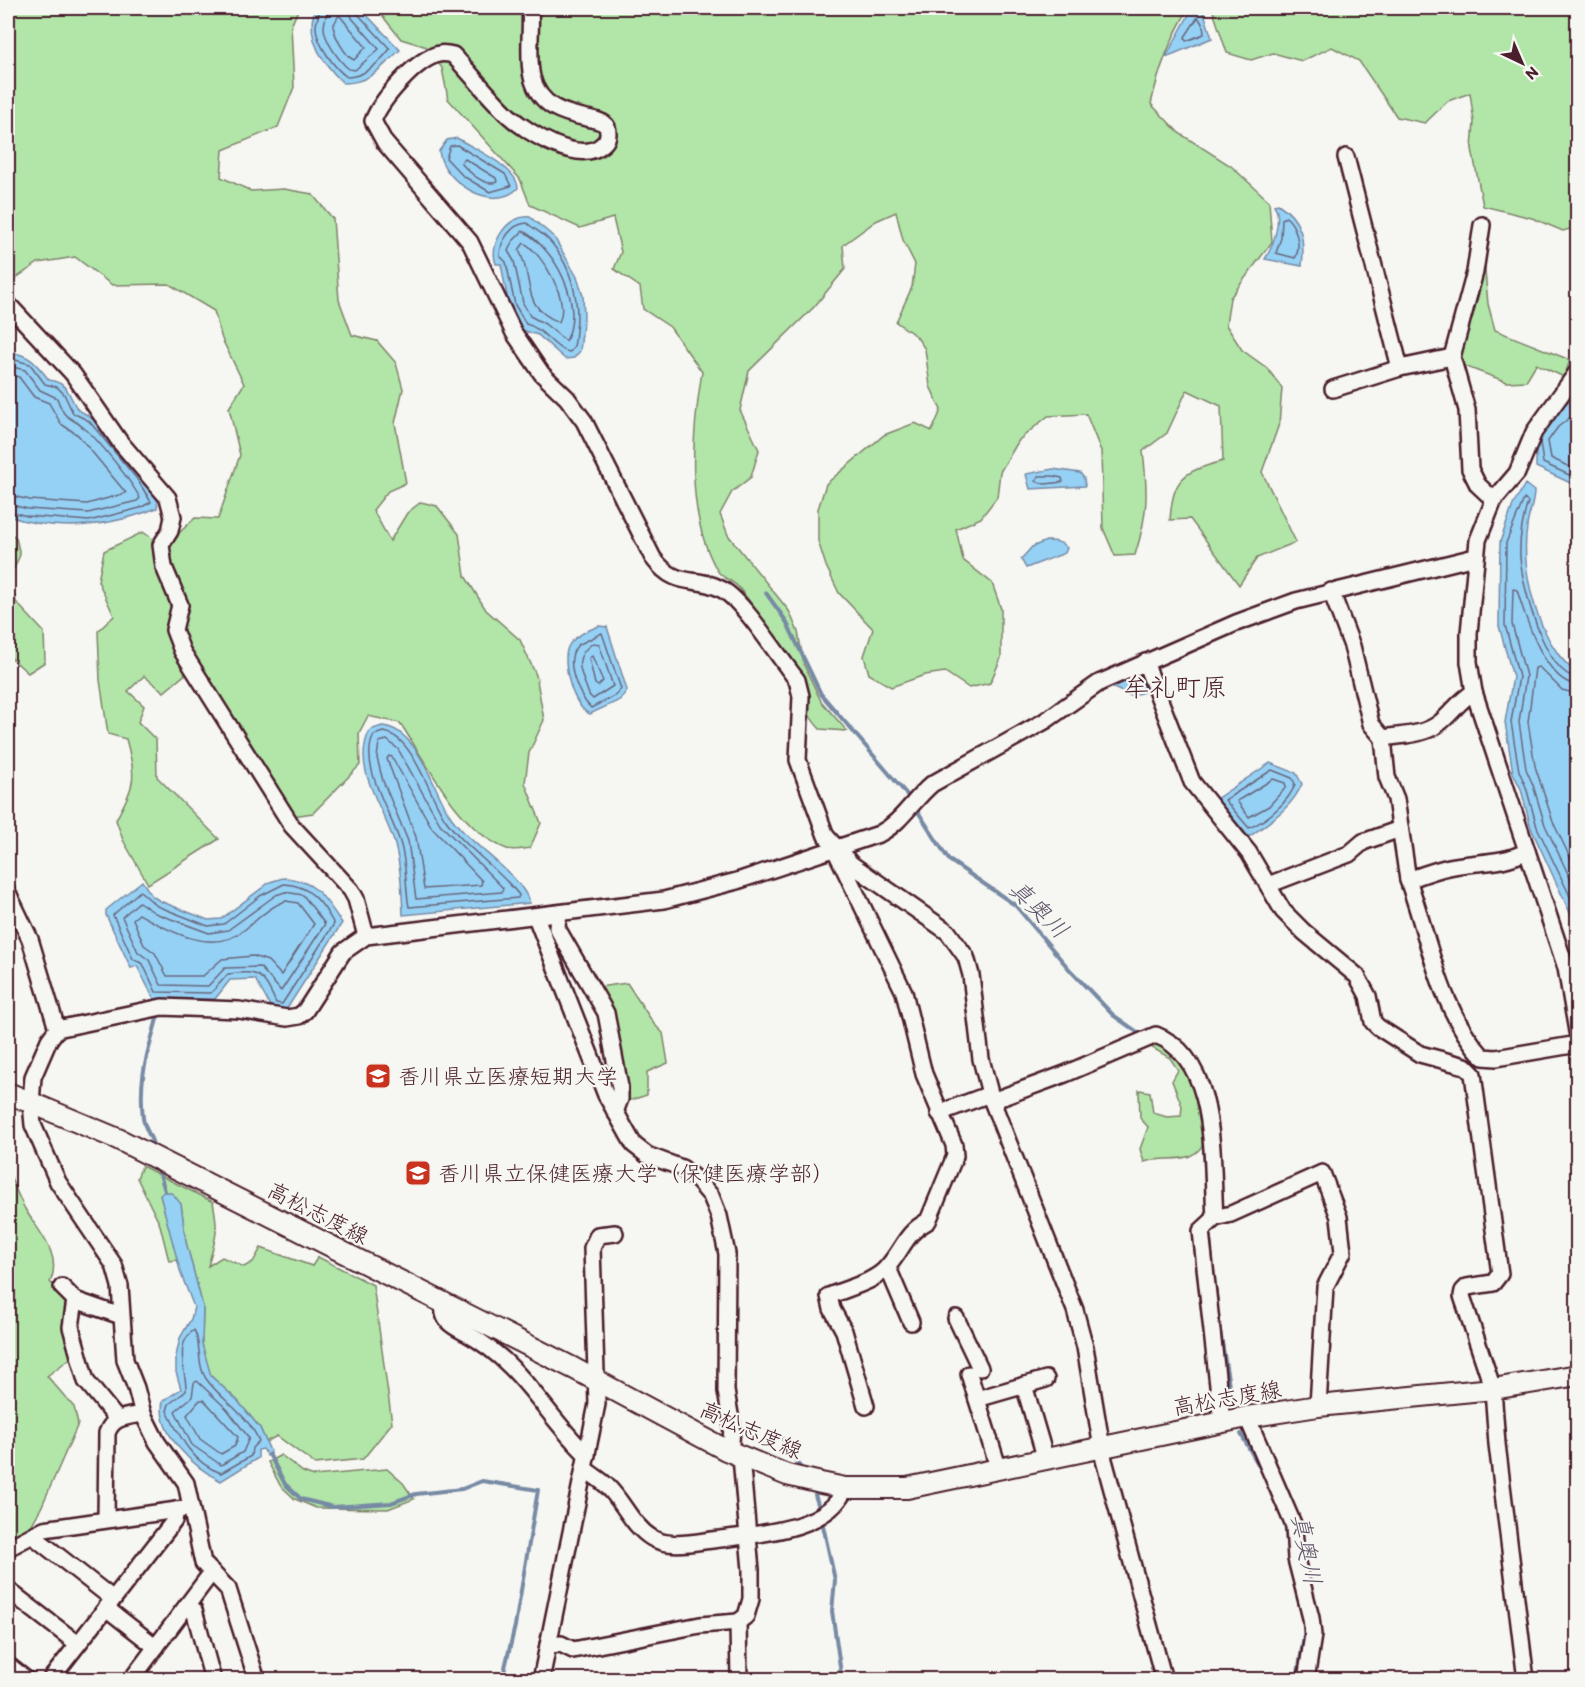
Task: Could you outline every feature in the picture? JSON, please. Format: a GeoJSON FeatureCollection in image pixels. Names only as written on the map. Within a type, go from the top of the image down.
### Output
{"type":"FeatureCollection","features":[{"type":"Feature","properties":{"kind":"main road","name":"高松志度線"},"geometry":{"type":"LineString","coordinates":[[8,1093],[118,1139],[598,1382],[733,1454],[804,1480],[845,1488],[907,1488],[1247,1417],[1318,1406],[1493,1389],[1578,1375]]}},
{"type":"Feature","properties":{"kind":"street"},"geometry":{"type":"LineString","coordinates":[[530,8],[532,77],[553,107],[575,117],[599,120],[606,126],[608,134],[602,146],[591,152],[575,152],[542,137],[510,117],[453,55],[444,54],[419,62],[377,110],[373,121],[385,143],[470,243],[514,333],[542,374],[567,398],[584,421],[653,558],[668,575],[687,582],[714,586],[730,596],[797,680],[801,696],[798,760],[826,836],[851,864],[948,932],[966,957],[971,975],[981,1059],[991,1097],[1075,1310],[1085,1347],[1101,1446],[1164,1680]]}},
{"type":"Feature","properties":{"kind":"street"},"geometry":{"type":"LineString","coordinates":[[1346,157],[1400,368]]}},
{"type":"Feature","properties":{"kind":"street"},"geometry":{"type":"LineString","coordinates":[[1482,225],[1475,272],[1452,357],[1467,410],[1470,469],[1478,485],[1494,500]]}},
{"type":"Feature","properties":{"kind":"street"},"geometry":{"type":"LineString","coordinates":[[8,304],[73,374],[120,442],[168,498],[173,517],[170,531],[161,545],[164,567],[180,605],[174,630],[182,651],[292,826],[351,890],[356,899],[366,936]]}},
{"type":"Feature","properties":{"kind":"street"},"geometry":{"type":"LineString","coordinates":[[1333,389],[1400,368],[1452,357]]}},
{"type":"Feature","properties":{"kind":"street"},"geometry":{"type":"LineString","coordinates":[[1578,371],[1534,432],[1517,473],[1494,500],[1478,540],[1474,557],[1469,633],[1469,663],[1474,692],[1566,968],[1578,1037]]}},
{"type":"Feature","properties":{"kind":"street"},"geometry":{"type":"LineString","coordinates":[[258,1680],[228,1589],[203,1563],[183,1509],[186,1483],[157,1442],[143,1414],[136,1388],[124,1360],[120,1286],[114,1265],[58,1182],[33,1125],[31,1103],[33,1077],[49,1040],[57,1029],[162,1006],[239,1010],[287,1018],[299,1016],[305,1011],[344,952],[366,936],[664,900],[699,892],[879,834],[893,827],[920,794],[932,784],[1046,722],[1098,683],[1236,622],[1331,591],[1474,557]]}},
{"type":"Feature","properties":{"kind":"street"},"geometry":{"type":"LineString","coordinates":[[1331,591],[1352,646],[1371,724],[1383,738],[1387,777],[1396,799],[1408,880],[1423,921],[1440,987],[1483,1057],[1496,1058],[1578,1044]]}},
{"type":"Feature","properties":{"kind":"street"},"geometry":{"type":"LineString","coordinates":[[1144,662],[1192,782],[1249,853],[1291,921],[1357,976],[1368,996],[1373,1022],[1420,1054],[1465,1066],[1473,1074],[1500,1274],[1494,1283],[1467,1287],[1463,1290],[1462,1296],[1493,1389],[1497,1444],[1526,1680]]}},
{"type":"Feature","properties":{"kind":"street"},"geometry":{"type":"LineString","coordinates":[[1383,738],[1424,731],[1438,724],[1463,698],[1474,692]]}},
{"type":"Feature","properties":{"kind":"street"},"geometry":{"type":"LineString","coordinates":[[1268,885],[1349,854],[1363,842],[1400,829]]}},
{"type":"Feature","properties":{"kind":"street"},"geometry":{"type":"LineString","coordinates":[[835,848],[858,901],[904,993],[924,1074],[954,1145],[952,1166],[928,1221],[915,1227],[905,1238],[888,1268],[829,1296],[832,1309],[844,1331],[866,1406]]}},
{"type":"Feature","properties":{"kind":"street"},"geometry":{"type":"LineString","coordinates":[[1408,880],[1450,867],[1514,858],[1527,851]]}},
{"type":"Feature","properties":{"kind":"street"},"geometry":{"type":"LineString","coordinates":[[8,893],[30,939],[57,1029]]}},
{"type":"Feature","properties":{"kind":"street"},"geometry":{"type":"LineString","coordinates":[[558,914],[557,928],[606,1013],[620,1087],[620,1099],[615,1112]]}},
{"type":"Feature","properties":{"kind":"street"},"geometry":{"type":"LineString","coordinates":[[536,917],[615,1112],[634,1145],[647,1155],[682,1168],[699,1182],[711,1196],[719,1216],[727,1254],[726,1391],[732,1426],[730,1443],[749,1535],[750,1608],[738,1622],[739,1680]]}},
{"type":"Feature","properties":{"kind":"street"},"geometry":{"type":"LineString","coordinates":[[939,1113],[1065,1074],[1156,1035],[1168,1040],[1192,1065],[1207,1102],[1215,1218]]}},
{"type":"Feature","properties":{"kind":"street"},"geometry":{"type":"LineString","coordinates":[[1222,1422],[1201,1231],[1215,1218],[1232,1214],[1322,1173],[1339,1217],[1344,1252],[1325,1287],[1318,1406]]}},
{"type":"Feature","properties":{"kind":"street"},"geometry":{"type":"LineString","coordinates":[[541,1680],[597,1404],[592,1248],[598,1235],[615,1233]]}},
{"type":"Feature","properties":{"kind":"street"},"geometry":{"type":"LineString","coordinates":[[888,1268],[911,1322]]}},
{"type":"Feature","properties":{"kind":"street"},"geometry":{"type":"LineString","coordinates":[[62,1287],[75,1300],[121,1316]]}},
{"type":"Feature","properties":{"kind":"street"},"geometry":{"type":"LineString","coordinates":[[75,1300],[71,1327],[86,1381],[117,1419]]}},
{"type":"Feature","properties":{"kind":"street"},"geometry":{"type":"LineString","coordinates":[[444,1304],[442,1313],[446,1322],[475,1338],[512,1368],[586,1462],[640,1527],[652,1538],[679,1544],[772,1533],[825,1512],[841,1498],[845,1488]]}},
{"type":"Feature","properties":{"kind":"street"},"geometry":{"type":"LineString","coordinates":[[956,1318],[974,1371],[977,1399],[999,1470]]}},
{"type":"Feature","properties":{"kind":"street"},"geometry":{"type":"LineString","coordinates":[[977,1399],[1046,1378]]}},
{"type":"Feature","properties":{"kind":"street"},"geometry":{"type":"LineString","coordinates":[[1024,1385],[1046,1460]]}},
{"type":"Feature","properties":{"kind":"street"},"geometry":{"type":"LineString","coordinates":[[106,1519],[107,1433],[110,1424],[117,1419],[143,1414]]}},
{"type":"Feature","properties":{"kind":"street"},"geometry":{"type":"LineString","coordinates":[[1247,1417],[1294,1526],[1296,1559],[1313,1635],[1306,1680]]}},
{"type":"Feature","properties":{"kind":"street"},"geometry":{"type":"LineString","coordinates":[[8,1548],[44,1529],[183,1509]]}},
{"type":"Feature","properties":{"kind":"street"},"geometry":{"type":"LineString","coordinates":[[50,1680],[183,1509]]}},
{"type":"Feature","properties":{"kind":"street"},"geometry":{"type":"LineString","coordinates":[[33,1536],[110,1603],[156,1647]]}},
{"type":"Feature","properties":{"kind":"street"},"geometry":{"type":"LineString","coordinates":[[131,1680],[212,1572]]}},
{"type":"Feature","properties":{"kind":"street"},"geometry":{"type":"LineString","coordinates":[[8,1590],[78,1644]]}},
{"type":"Feature","properties":{"kind":"street"},"geometry":{"type":"LineString","coordinates":[[188,1605],[194,1610],[213,1680]]}},
{"type":"Feature","properties":{"kind":"street"},"geometry":{"type":"LineString","coordinates":[[548,1645],[561,1644],[573,1650],[700,1625],[738,1622]]}},
{"type":"Feature","properties":{"kind":"street"},"geometry":{"type":"LineString","coordinates":[[8,1665],[27,1680]]}},
{"type":"Feature","properties":{"kind":"green space"},"geometry":{"type":"Polygon","coordinates":[[[8,8],[299,8],[291,26],[294,87],[278,127],[223,150],[221,177],[251,191],[284,189],[312,194],[333,219],[339,300],[352,335],[377,341],[396,363],[403,389],[395,423],[406,483],[388,491],[373,510],[390,541],[407,513],[421,502],[437,506],[459,534],[465,576],[486,610],[520,640],[536,675],[544,720],[529,753],[525,783],[541,823],[530,848],[507,849],[490,840],[474,827],[446,795],[400,723],[368,716],[359,733],[360,765],[313,813],[286,817],[194,667],[164,692],[144,676],[128,691],[144,706],[138,722],[156,740],[157,777],[219,839],[148,884],[123,840],[116,820],[127,798],[133,773],[126,739],[108,734],[100,680],[98,631],[114,616],[98,581],[104,551],[143,532],[164,547],[195,518],[218,519],[240,455],[229,408],[244,384],[222,339],[214,311],[169,284],[112,285],[75,257],[38,263],[13,280],[8,280],[8,8]]]}},
{"type":"Feature","properties":{"kind":"green space"},"geometry":{"type":"Polygon","coordinates":[[[376,8],[1189,8],[1166,54],[1151,104],[1179,133],[1231,166],[1269,201],[1272,242],[1230,298],[1226,325],[1242,350],[1267,368],[1282,388],[1279,424],[1262,472],[1296,542],[1257,558],[1239,585],[1190,519],[1170,520],[1174,494],[1183,479],[1189,473],[1223,461],[1221,406],[1187,390],[1167,433],[1143,451],[1146,503],[1135,555],[1115,556],[1103,528],[1101,451],[1086,414],[1048,416],[1019,440],[1000,472],[997,497],[981,518],[956,529],[963,560],[992,583],[1001,609],[1001,658],[990,683],[969,688],[945,672],[925,675],[891,687],[869,674],[864,656],[873,629],[839,593],[826,566],[818,541],[818,509],[826,484],[884,435],[915,423],[932,431],[941,410],[930,386],[925,349],[916,336],[896,322],[912,287],[915,264],[903,240],[896,212],[876,221],[843,245],[845,269],[814,307],[749,371],[740,410],[759,450],[751,477],[732,492],[720,514],[728,535],[789,611],[798,632],[804,665],[821,701],[847,731],[820,729],[801,700],[787,662],[761,618],[738,587],[719,573],[707,548],[700,524],[694,473],[696,421],[702,372],[670,327],[643,309],[640,287],[614,269],[621,252],[613,218],[580,228],[530,205],[520,179],[448,99],[442,68],[427,47],[401,39],[376,8]]]}},
{"type":"Feature","properties":{"kind":"green space"},"geometry":{"type":"Polygon","coordinates":[[[1204,8],[1577,8],[1577,227],[1563,231],[1532,218],[1483,206],[1472,149],[1474,122],[1470,93],[1448,101],[1425,123],[1397,117],[1359,61],[1332,47],[1302,61],[1273,53],[1251,60],[1227,53],[1213,11],[1204,8]]]}},
{"type":"Feature","properties":{"kind":"green space"},"geometry":{"type":"Polygon","coordinates":[[[1484,260],[1488,304],[1495,330],[1570,360],[1564,377],[1536,364],[1526,381],[1507,382],[1456,363],[1474,312],[1484,260]]]}},
{"type":"Feature","properties":{"kind":"green space"},"geometry":{"type":"Polygon","coordinates":[[[8,531],[16,538],[20,555],[10,577],[16,602],[44,632],[45,662],[28,673],[8,655],[8,531]]]}},
{"type":"Feature","properties":{"kind":"green space"},"geometry":{"type":"Polygon","coordinates":[[[627,983],[654,1024],[663,1033],[668,1063],[647,1072],[647,1095],[622,1103],[604,1071],[611,1065],[599,987],[627,983]]]}},
{"type":"Feature","properties":{"kind":"green space"},"geometry":{"type":"Polygon","coordinates":[[[1157,1040],[1190,1068],[1206,1140],[1200,1149],[1187,1157],[1144,1162],[1140,1149],[1148,1127],[1140,1118],[1139,1090],[1150,1092],[1153,1113],[1167,1117],[1181,1116],[1182,1106],[1172,1081],[1178,1070],[1170,1058],[1151,1047],[1157,1040]]]}},
{"type":"Feature","properties":{"kind":"green space"},"geometry":{"type":"Polygon","coordinates":[[[142,1166],[213,1202],[216,1235],[208,1266],[222,1257],[244,1267],[253,1262],[261,1248],[312,1266],[318,1257],[373,1285],[392,1423],[363,1459],[315,1464],[277,1436],[266,1442],[260,1428],[237,1400],[211,1376],[202,1344],[203,1307],[186,1242],[181,1204],[160,1195],[178,1260],[169,1261],[160,1225],[137,1178],[142,1166]]]}},
{"type":"Feature","properties":{"kind":"green space"},"geometry":{"type":"Polygon","coordinates":[[[8,1170],[25,1209],[51,1253],[53,1272],[50,1282],[68,1299],[65,1317],[72,1357],[47,1376],[74,1407],[78,1424],[41,1508],[27,1533],[8,1540],[8,1170]]]}},
{"type":"Feature","properties":{"kind":"green space"},"geometry":{"type":"Polygon","coordinates":[[[281,1455],[303,1472],[314,1476],[387,1469],[403,1483],[414,1499],[388,1509],[316,1508],[295,1499],[280,1485],[268,1462],[281,1455]]]}},
{"type":"Feature","properties":{"kind":"water"},"geometry":{"type":"Polygon","coordinates":[[[312,8],[360,8],[400,50],[368,77],[343,83],[323,59],[314,41],[312,22],[314,11],[312,8]]]}},
{"type":"Feature","properties":{"kind":"water"},"geometry":{"type":"Polygon","coordinates":[[[1197,8],[1204,13],[1212,38],[1166,57],[1192,9],[1197,8]]]}},
{"type":"Feature","properties":{"kind":"water"},"geometry":{"type":"Polygon","coordinates":[[[457,138],[503,166],[516,180],[518,188],[508,195],[483,196],[459,183],[442,162],[439,151],[447,140],[457,138]]]}},
{"type":"Feature","properties":{"kind":"water"},"geometry":{"type":"Polygon","coordinates":[[[1278,204],[1292,216],[1300,230],[1303,247],[1302,266],[1265,259],[1276,232],[1278,217],[1274,205],[1278,204]]]}},
{"type":"Feature","properties":{"kind":"water"},"geometry":{"type":"Polygon","coordinates":[[[522,217],[530,217],[554,237],[577,277],[583,296],[584,316],[580,351],[574,358],[565,359],[538,335],[522,330],[509,307],[501,264],[496,264],[494,256],[495,248],[497,240],[507,225],[522,217]]]}},
{"type":"Feature","properties":{"kind":"water"},"geometry":{"type":"Polygon","coordinates":[[[8,352],[27,357],[49,380],[61,384],[78,410],[89,416],[112,437],[158,501],[157,508],[120,520],[83,526],[45,525],[8,516],[8,352]]]}},
{"type":"Feature","properties":{"kind":"water"},"geometry":{"type":"Polygon","coordinates":[[[1577,395],[1577,486],[1536,467],[1536,449],[1532,445],[1548,418],[1577,395]]]}},
{"type":"Feature","properties":{"kind":"water"},"geometry":{"type":"Polygon","coordinates":[[[1053,469],[1080,473],[1084,478],[1085,486],[1030,489],[1026,474],[1053,469]]]}},
{"type":"Feature","properties":{"kind":"water"},"geometry":{"type":"Polygon","coordinates":[[[1525,484],[1534,491],[1526,543],[1531,593],[1542,626],[1560,657],[1577,674],[1577,928],[1531,828],[1521,789],[1513,773],[1505,722],[1513,677],[1499,626],[1500,542],[1513,505],[1525,484]]]}},
{"type":"Feature","properties":{"kind":"water"},"geometry":{"type":"Polygon","coordinates":[[[1046,541],[1062,544],[1067,548],[1065,553],[1026,568],[1021,559],[1032,547],[1046,541]]]}},
{"type":"Feature","properties":{"kind":"water"},"geometry":{"type":"Polygon","coordinates":[[[599,626],[607,627],[627,690],[620,700],[590,714],[578,703],[570,684],[566,654],[570,643],[599,626]]]}},
{"type":"Feature","properties":{"kind":"water"},"geometry":{"type":"Polygon","coordinates":[[[1143,670],[1150,690],[1131,696],[1107,685],[1143,670]]]}},
{"type":"Feature","properties":{"kind":"water"},"geometry":{"type":"Polygon","coordinates":[[[382,726],[394,729],[405,737],[423,761],[449,814],[468,837],[516,880],[530,903],[403,915],[400,871],[395,845],[371,788],[364,759],[365,745],[370,730],[382,726]]]}},
{"type":"Feature","properties":{"kind":"water"},"geometry":{"type":"Polygon","coordinates":[[[1270,763],[1296,773],[1302,784],[1298,793],[1286,807],[1249,837],[1216,799],[1270,763]]]}},
{"type":"Feature","properties":{"kind":"water"},"geometry":{"type":"Polygon","coordinates":[[[283,878],[295,879],[312,887],[324,898],[342,923],[286,1010],[272,1009],[255,979],[230,980],[215,999],[154,999],[137,966],[131,968],[106,915],[106,910],[142,881],[152,896],[160,901],[208,920],[221,919],[270,882],[283,878]]]}},
{"type":"Feature","properties":{"kind":"water"},"geometry":{"type":"Polygon","coordinates":[[[165,1191],[173,1194],[181,1204],[186,1242],[203,1307],[202,1344],[211,1376],[237,1400],[260,1428],[271,1453],[267,1456],[263,1449],[258,1450],[258,1458],[221,1481],[189,1459],[171,1437],[162,1413],[163,1401],[181,1389],[176,1372],[176,1356],[180,1338],[191,1319],[194,1307],[181,1274],[160,1195],[165,1191]]]}},
{"type":"Feature","properties":{"kind":"waterway","name":"真奥川"},"geometry":{"type":"LineString","coordinates":[[766,593],[786,621],[821,694],[909,797]]}},
{"type":"Feature","properties":{"kind":"waterway","name":"真奥川"},"geometry":{"type":"LineString","coordinates":[[915,807],[949,860],[1015,905],[1070,970],[1113,1015],[1143,1036]]}},
{"type":"Feature","properties":{"kind":"waterway"},"geometry":{"type":"LineString","coordinates":[[154,1149],[144,1122],[142,1088],[145,1063],[159,1011]]}},
{"type":"Feature","properties":{"kind":"waterway","name":"真奥川"},"geometry":{"type":"LineString","coordinates":[[1203,1134],[1206,1184]]}},
{"type":"Feature","properties":{"kind":"waterway"},"geometry":{"type":"LineString","coordinates":[[159,1171],[165,1191]]}},
{"type":"Feature","properties":{"kind":"waterway","name":"真奥川"},"geometry":{"type":"LineString","coordinates":[[1209,1229],[1212,1263]]}},
{"type":"Feature","properties":{"kind":"waterway","name":"真奥川"},"geometry":{"type":"LineString","coordinates":[[1213,1275],[1217,1301]]}},
{"type":"Feature","properties":{"kind":"waterway","name":"真奥川"},"geometry":{"type":"LineString","coordinates":[[1217,1312],[1233,1410]]}},
{"type":"Feature","properties":{"kind":"waterway","name":"真奥川"},"geometry":{"type":"LineString","coordinates":[[1241,1434],[1263,1473]]}},
{"type":"Feature","properties":{"kind":"waterway"},"geometry":{"type":"LineString","coordinates":[[783,1439],[802,1470]]}},
{"type":"Feature","properties":{"kind":"waterway"},"geometry":{"type":"LineString","coordinates":[[269,1454],[285,1484],[301,1499],[333,1507],[391,1503],[416,1494],[462,1489],[482,1481],[538,1490],[515,1626],[502,1680]]}},
{"type":"Feature","properties":{"kind":"waterway"},"geometry":{"type":"LineString","coordinates":[[815,1495],[820,1510]]}},
{"type":"Feature","properties":{"kind":"waterway"},"geometry":{"type":"LineString","coordinates":[[822,1521],[835,1580],[832,1611],[842,1680]]}},
{"type":"Feature","properties":{"kind":"waterway","name":"真奥川"},"geometry":{"type":"LineString","coordinates":[[1285,1523],[1289,1560]]}},
{"type":"Feature","properties":{"kind":"waterway","name":"真奥川"},"geometry":{"type":"LineString","coordinates":[[1297,1680],[1305,1629]]}},
{"type":"Feature","properties":{"kind":"place","name":"香川県立医療短期大学"},"geometry":{"type":"Point","coordinates":[378,1076]}},
{"type":"Feature","properties":{"kind":"place","name":"香川県立保健医療大学（保健医療学部）"},"geometry":{"type":"Point","coordinates":[418,1173]}},
{"type":"Feature","properties":{"kind":"district","name":"牟礼町原"},"geometry":{"type":"Point","coordinates":[1175,687]}}]}
